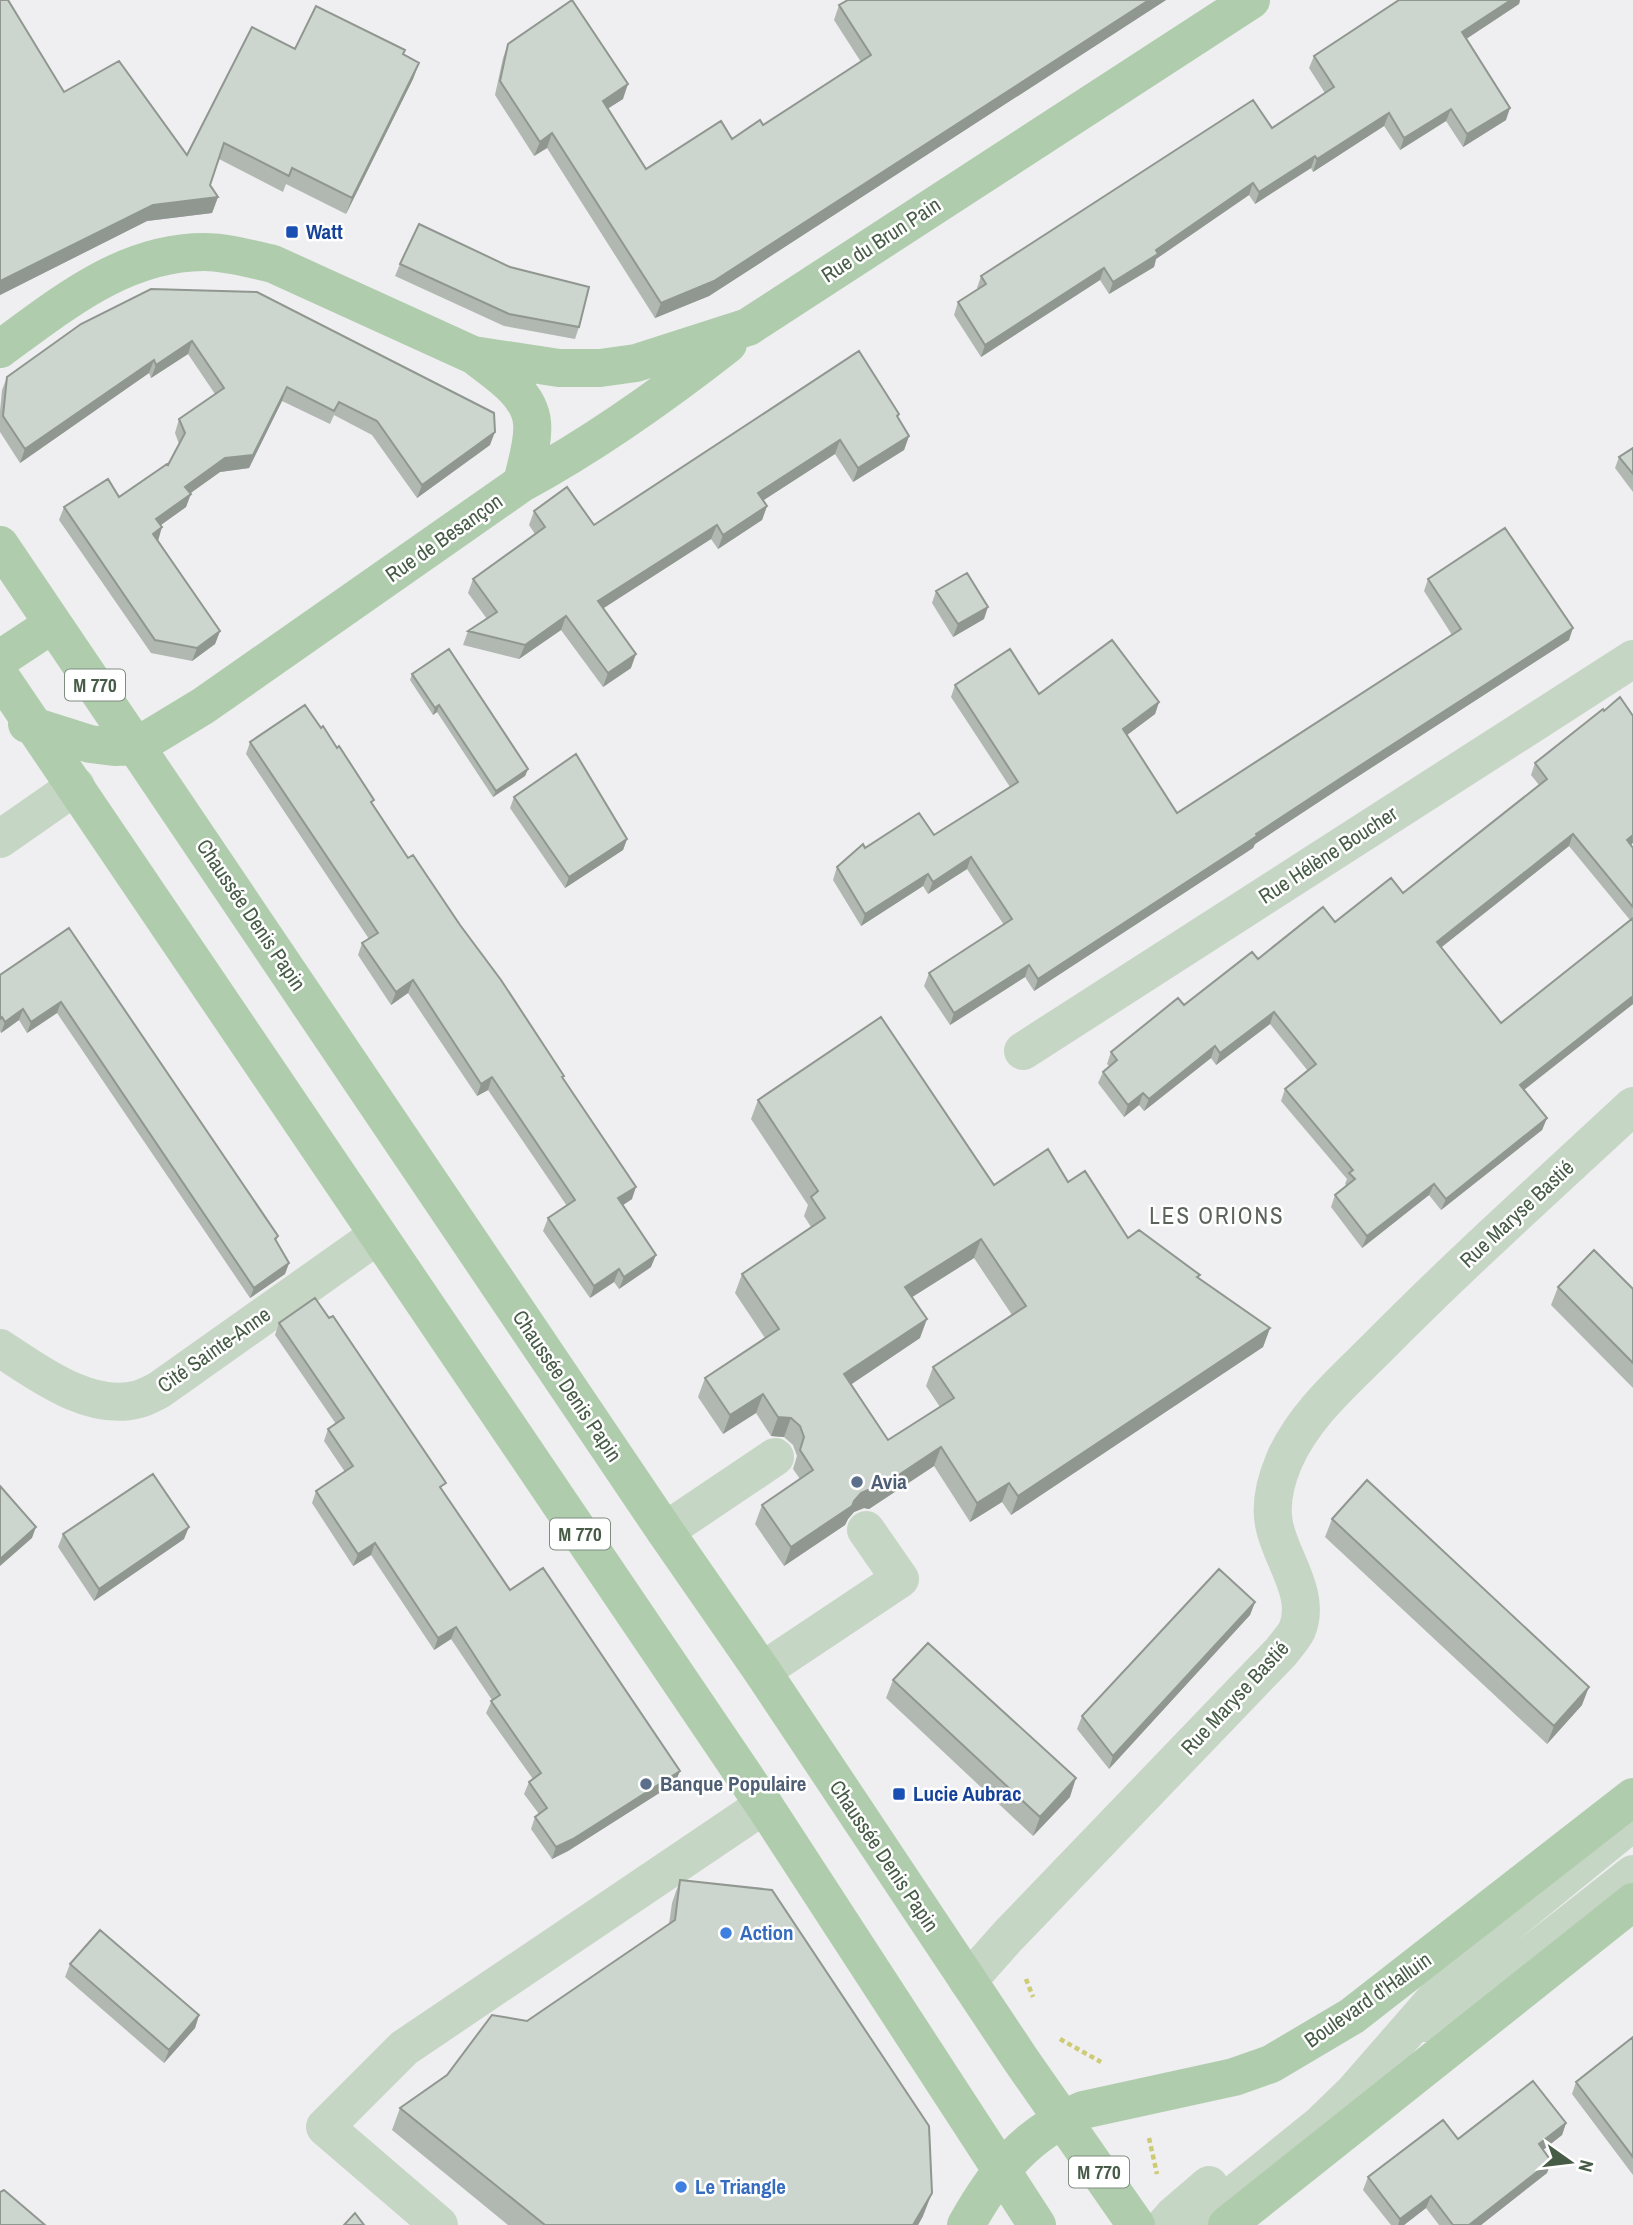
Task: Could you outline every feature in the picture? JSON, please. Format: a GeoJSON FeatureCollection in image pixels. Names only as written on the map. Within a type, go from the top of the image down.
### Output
{"type":"FeatureCollection","features":[{"type":"Feature","properties":{"kind":"main road","name":"Rue du Brun Pain"},"geometry":{"type":"LineString","coordinates":[[474,355],[559,368],[600,368],[636,363],[748,327],[1251,0]]}},
{"type":"Feature","properties":{"kind":"main road","name":"Rue du Brun Pain"},"geometry":{"type":"LineString","coordinates":[[0,349],[75,295],[139,262],[172,254],[206,251],[273,264],[474,355],[516,390],[532,421],[522,483]]}},
{"type":"Feature","properties":{"kind":"main road","name":"Rue de Besançon"},"geometry":{"type":"LineString","coordinates":[[137,746],[203,706],[522,483],[560,462],[672,386],[748,327]]}},
{"type":"Feature","properties":{"kind":"main road","name":"Chaussée Denis Papin"},"geometry":{"type":"LineString","coordinates":[[0,545],[762,1671],[968,1981],[1136,2225]]}},
{"type":"Feature","properties":{"kind":"main road"},"geometry":{"type":"LineString","coordinates":[[0,659],[53,624]]}},
{"type":"Feature","properties":{"kind":"main road","name":"M 770"},"geometry":{"type":"LineString","coordinates":[[0,676],[17,720],[76,786],[764,1805],[1037,2225]]}},
{"type":"Feature","properties":{"kind":"main road"},"geometry":{"type":"LineString","coordinates":[[17,720],[90,744],[137,746]]}},
{"type":"Feature","properties":{"kind":"main road","name":"Boulevard d'Halluin"},"geometry":{"type":"LineString","coordinates":[[966,2225],[1000,2171],[1014,2156],[1062,2119],[1083,2110],[1234,2077],[1271,2064],[1305,2046],[1352,2017],[1633,1797]]}},
{"type":"Feature","properties":{"kind":"main road"},"geometry":{"type":"LineString","coordinates":[[1227,2225],[1633,1902]]}},
{"type":"Feature","properties":{"kind":"street","name":"Rue Hélène Boucher"},"geometry":{"type":"LineString","coordinates":[[1023,1051],[1633,659]]}},
{"type":"Feature","properties":{"kind":"street"},"geometry":{"type":"LineString","coordinates":[[0,839],[76,786]]}},
{"type":"Feature","properties":{"kind":"street","name":"Rue Maryse Bastié"},"geometry":{"type":"LineString","coordinates":[[968,1981],[1281,1652],[1297,1630],[1301,1609],[1299,1592],[1279,1545],[1273,1522],[1273,1505],[1284,1460],[1314,1414],[1412,1312],[1633,1106]]}},
{"type":"Feature","properties":{"kind":"street","name":"Cité Sainte-Anne"},"geometry":{"type":"LineString","coordinates":[[0,1348],[69,1390],[116,1402],[137,1399],[159,1390],[378,1235]]}},
{"type":"Feature","properties":{"kind":"street"},"geometry":{"type":"LineString","coordinates":[[665,1531],[775,1457]]}},
{"type":"Feature","properties":{"kind":"street"},"geometry":{"type":"LineString","coordinates":[[762,1671],[900,1579],[866,1530]]}},
{"type":"Feature","properties":{"kind":"street"},"geometry":{"type":"LineString","coordinates":[[439,2225],[325,2127],[404,2048],[764,1805]]}},
{"type":"Feature","properties":{"kind":"street"},"geometry":{"type":"LineString","coordinates":[[1405,2034],[1483,1944],[1633,1822]]}},
{"type":"Feature","properties":{"kind":"street"},"geometry":{"type":"LineString","coordinates":[[1178,2222],[1344,2074],[1377,2050],[1484,1991],[1633,1874]]}},
{"type":"Feature","properties":{"kind":"path"},"geometry":{"type":"LineString","coordinates":[[1009,1936],[1037,2005]]}},
{"type":"Feature","properties":{"kind":"path"},"geometry":{"type":"LineString","coordinates":[[1055,2035],[1100,2062],[1111,2060]]}},
{"type":"Feature","properties":{"kind":"path"},"geometry":{"type":"LineString","coordinates":[[1139,2098],[1165,2204],[1178,2222]]}},
{"type":"Feature","properties":{"kind":"building"},"geometry":{"type":"Polygon","coordinates":[[[0,0],[8,0],[64,92],[119,61],[187,155],[252,27],[295,49],[316,6],[405,50],[403,54],[419,63],[352,198],[292,168],[289,176],[224,143],[210,185],[218,197],[153,205],[0,281],[0,0]]]}},
{"type":"Feature","properties":{"kind":"building"},"geometry":{"type":"Polygon","coordinates":[[[572,0],[628,84],[603,101],[646,169],[721,121],[732,139],[760,120],[763,125],[871,55],[839,5],[848,0],[1149,0],[714,281],[661,303],[552,133],[540,142],[500,81],[508,44],[572,0]]]}},
{"type":"Feature","properties":{"kind":"building"},"geometry":{"type":"Polygon","coordinates":[[[1399,0],[1511,0],[1462,32],[1510,108],[1467,134],[1451,109],[1404,138],[1389,113],[1259,192],[1253,183],[1156,250],[1158,254],[1113,282],[1104,268],[985,345],[958,302],[986,284],[981,276],[1253,100],[1272,128],[1334,87],[1314,56],[1399,0]]]}},
{"type":"Feature","properties":{"kind":"building"},"geometry":{"type":"Polygon","coordinates":[[[419,224],[510,267],[589,287],[579,327],[509,314],[400,264],[419,224]]]}},
{"type":"Feature","properties":{"kind":"building"},"geometry":{"type":"Polygon","coordinates":[[[151,289],[257,292],[494,413],[495,432],[422,485],[377,421],[339,402],[334,411],[287,387],[253,455],[225,458],[185,487],[191,494],[156,519],[162,527],[153,534],[220,631],[197,648],[155,640],[64,507],[108,479],[119,497],[168,465],[185,433],[179,419],[224,388],[192,341],[156,365],[154,360],[25,449],[3,416],[7,377],[81,324],[151,289]]]}},
{"type":"Feature","properties":{"kind":"building"},"geometry":{"type":"Polygon","coordinates":[[[859,351],[899,414],[897,416],[909,436],[858,468],[840,440],[758,493],[767,506],[723,535],[717,525],[598,601],[636,654],[608,673],[566,616],[525,645],[468,631],[497,612],[473,579],[545,527],[534,511],[567,487],[594,525],[859,351]]]}},
{"type":"Feature","properties":{"kind":"building"},"geometry":{"type":"Polygon","coordinates":[[[1633,448],[1633,474],[1619,457],[1633,448]]]}},
{"type":"Feature","properties":{"kind":"building"},"geometry":{"type":"Polygon","coordinates":[[[1505,528],[1573,628],[1038,979],[1029,965],[954,1013],[929,973],[1012,919],[971,857],[933,882],[928,874],[865,914],[837,867],[863,844],[865,848],[919,813],[934,835],[1018,782],[955,685],[1010,649],[1039,694],[1112,640],[1159,702],[1123,729],[1177,813],[1461,629],[1428,579],[1505,528]]]}},
{"type":"Feature","properties":{"kind":"building"},"geometry":{"type":"Polygon","coordinates":[[[967,573],[988,607],[958,624],[936,591],[967,573]]]}},
{"type":"Feature","properties":{"kind":"building"},"geometry":{"type":"Polygon","coordinates":[[[449,649],[528,769],[496,791],[439,705],[435,708],[412,674],[449,649]]]}},
{"type":"Feature","properties":{"kind":"building"},"geometry":{"type":"Polygon","coordinates":[[[1620,697],[1633,716],[1633,835],[1627,840],[1633,848],[1633,907],[1573,834],[1437,942],[1501,1023],[1633,918],[1633,996],[1520,1085],[1547,1118],[1446,1199],[1434,1184],[1367,1236],[1335,1195],[1355,1179],[1349,1173],[1353,1170],[1285,1089],[1316,1064],[1274,1012],[1220,1053],[1215,1046],[1149,1099],[1143,1093],[1128,1105],[1103,1072],[1117,1060],[1111,1052],[1178,998],[1184,1005],[1252,952],[1258,959],[1323,907],[1335,922],[1391,878],[1403,893],[1547,779],[1535,763],[1620,697]]]}},
{"type":"Feature","properties":{"kind":"building"},"geometry":{"type":"Polygon","coordinates":[[[305,705],[337,748],[339,746],[374,800],[371,802],[408,858],[413,855],[501,980],[636,1187],[618,1198],[656,1255],[624,1277],[619,1269],[594,1286],[548,1218],[575,1200],[492,1077],[481,1084],[413,980],[396,992],[362,943],[378,933],[250,742],[305,705]]]}},
{"type":"Feature","properties":{"kind":"building"},"geometry":{"type":"Polygon","coordinates":[[[576,754],[627,839],[569,877],[514,797],[576,754]]]}},
{"type":"Feature","properties":{"kind":"building"},"geometry":{"type":"Polygon","coordinates":[[[69,928],[278,1236],[275,1239],[289,1263],[254,1288],[61,1002],[31,1022],[23,1009],[5,1022],[2,1017],[0,1019],[0,975],[69,928]]]}},
{"type":"Feature","properties":{"kind":"building"},"geometry":{"type":"Polygon","coordinates":[[[881,1017],[994,1185],[1048,1149],[1068,1182],[1085,1171],[1128,1238],[1139,1230],[1200,1275],[1197,1277],[1270,1328],[1018,1496],[1009,1483],[977,1503],[941,1447],[876,1490],[870,1489],[861,1493],[852,1506],[791,1547],[762,1505],[813,1470],[800,1450],[804,1437],[800,1426],[791,1418],[778,1417],[763,1394],[730,1415],[705,1378],[779,1329],[742,1274],[825,1218],[811,1197],[818,1191],[758,1100],[881,1017]],[[981,1239],[905,1287],[927,1319],[844,1374],[888,1440],[954,1398],[933,1367],[1026,1306],[981,1239]]]}},
{"type":"Feature","properties":{"kind":"building"},"geometry":{"type":"Polygon","coordinates":[[[1594,1250],[1633,1289],[1633,1363],[1558,1287],[1594,1250]]]}},
{"type":"Feature","properties":{"kind":"building"},"geometry":{"type":"Polygon","coordinates":[[[315,1298],[329,1318],[333,1316],[446,1483],[440,1487],[510,1590],[543,1568],[680,1771],[556,1847],[535,1817],[547,1808],[529,1782],[541,1773],[491,1701],[500,1695],[456,1627],[438,1638],[375,1543],[358,1554],[316,1491],[353,1466],[328,1429],[344,1418],[279,1323],[315,1298]]]}},
{"type":"Feature","properties":{"kind":"building"},"geometry":{"type":"Polygon","coordinates":[[[153,1474],[189,1527],[99,1589],[63,1534],[153,1474]]]}},
{"type":"Feature","properties":{"kind":"building"},"geometry":{"type":"Polygon","coordinates":[[[1367,1480],[1589,1687],[1554,1726],[1332,1519],[1367,1480]]]}},
{"type":"Feature","properties":{"kind":"building"},"geometry":{"type":"Polygon","coordinates":[[[0,1486],[36,1527],[0,1559],[0,1486]]]}},
{"type":"Feature","properties":{"kind":"building"},"geometry":{"type":"Polygon","coordinates":[[[1219,1569],[1255,1602],[1113,1756],[1082,1716],[1219,1569]]]}},
{"type":"Feature","properties":{"kind":"building"},"geometry":{"type":"Polygon","coordinates":[[[928,1643],[1076,1778],[1040,1817],[893,1680],[928,1643]]]}},
{"type":"Feature","properties":{"kind":"building"},"geometry":{"type":"Polygon","coordinates":[[[680,1880],[772,1890],[929,2126],[932,2193],[913,2225],[545,2225],[400,2108],[447,2075],[492,2015],[527,2021],[675,1920],[680,1880]]]}},
{"type":"Feature","properties":{"kind":"building"},"geometry":{"type":"Polygon","coordinates":[[[100,1930],[199,2015],[169,2050],[70,1964],[100,1930]]]}},
{"type":"Feature","properties":{"kind":"building"},"geometry":{"type":"Polygon","coordinates":[[[1633,2037],[1633,2157],[1576,2082],[1633,2037]]]}},
{"type":"Feature","properties":{"kind":"building"},"geometry":{"type":"Polygon","coordinates":[[[1533,2081],[1566,2123],[1539,2144],[1551,2161],[1469,2225],[1453,2225],[1431,2196],[1400,2219],[1368,2177],[1443,2120],[1458,2139],[1533,2081]]]}},
{"type":"Feature","properties":{"kind":"building"},"geometry":{"type":"Polygon","coordinates":[[[4,2190],[45,2225],[0,2225],[0,2192],[4,2190]]]}},
{"type":"Feature","properties":{"kind":"building"},"geometry":{"type":"Polygon","coordinates":[[[355,2213],[364,2225],[344,2225],[355,2213]]]}},
{"type":"Feature","properties":{"kind":"place","name":"Watt"},"geometry":{"type":"Point","coordinates":[292,232]}},
{"type":"Feature","properties":{"kind":"place","name":"Avia"},"geometry":{"type":"Point","coordinates":[857,1482]}},
{"type":"Feature","properties":{"kind":"place","name":"Banque Populaire"},"geometry":{"type":"Point","coordinates":[646,1784]}},
{"type":"Feature","properties":{"kind":"place","name":"Lucie Aubrac"},"geometry":{"type":"Point","coordinates":[899,1794]}},
{"type":"Feature","properties":{"kind":"place","name":"Action"},"geometry":{"type":"Point","coordinates":[726,1933]}},
{"type":"Feature","properties":{"kind":"place","name":"Le Triangle"},"geometry":{"type":"Point","coordinates":[681,2187]}},
{"type":"Feature","properties":{"kind":"district","name":"LES ORIONS"},"geometry":{"type":"Point","coordinates":[1217,1216]}}]}
